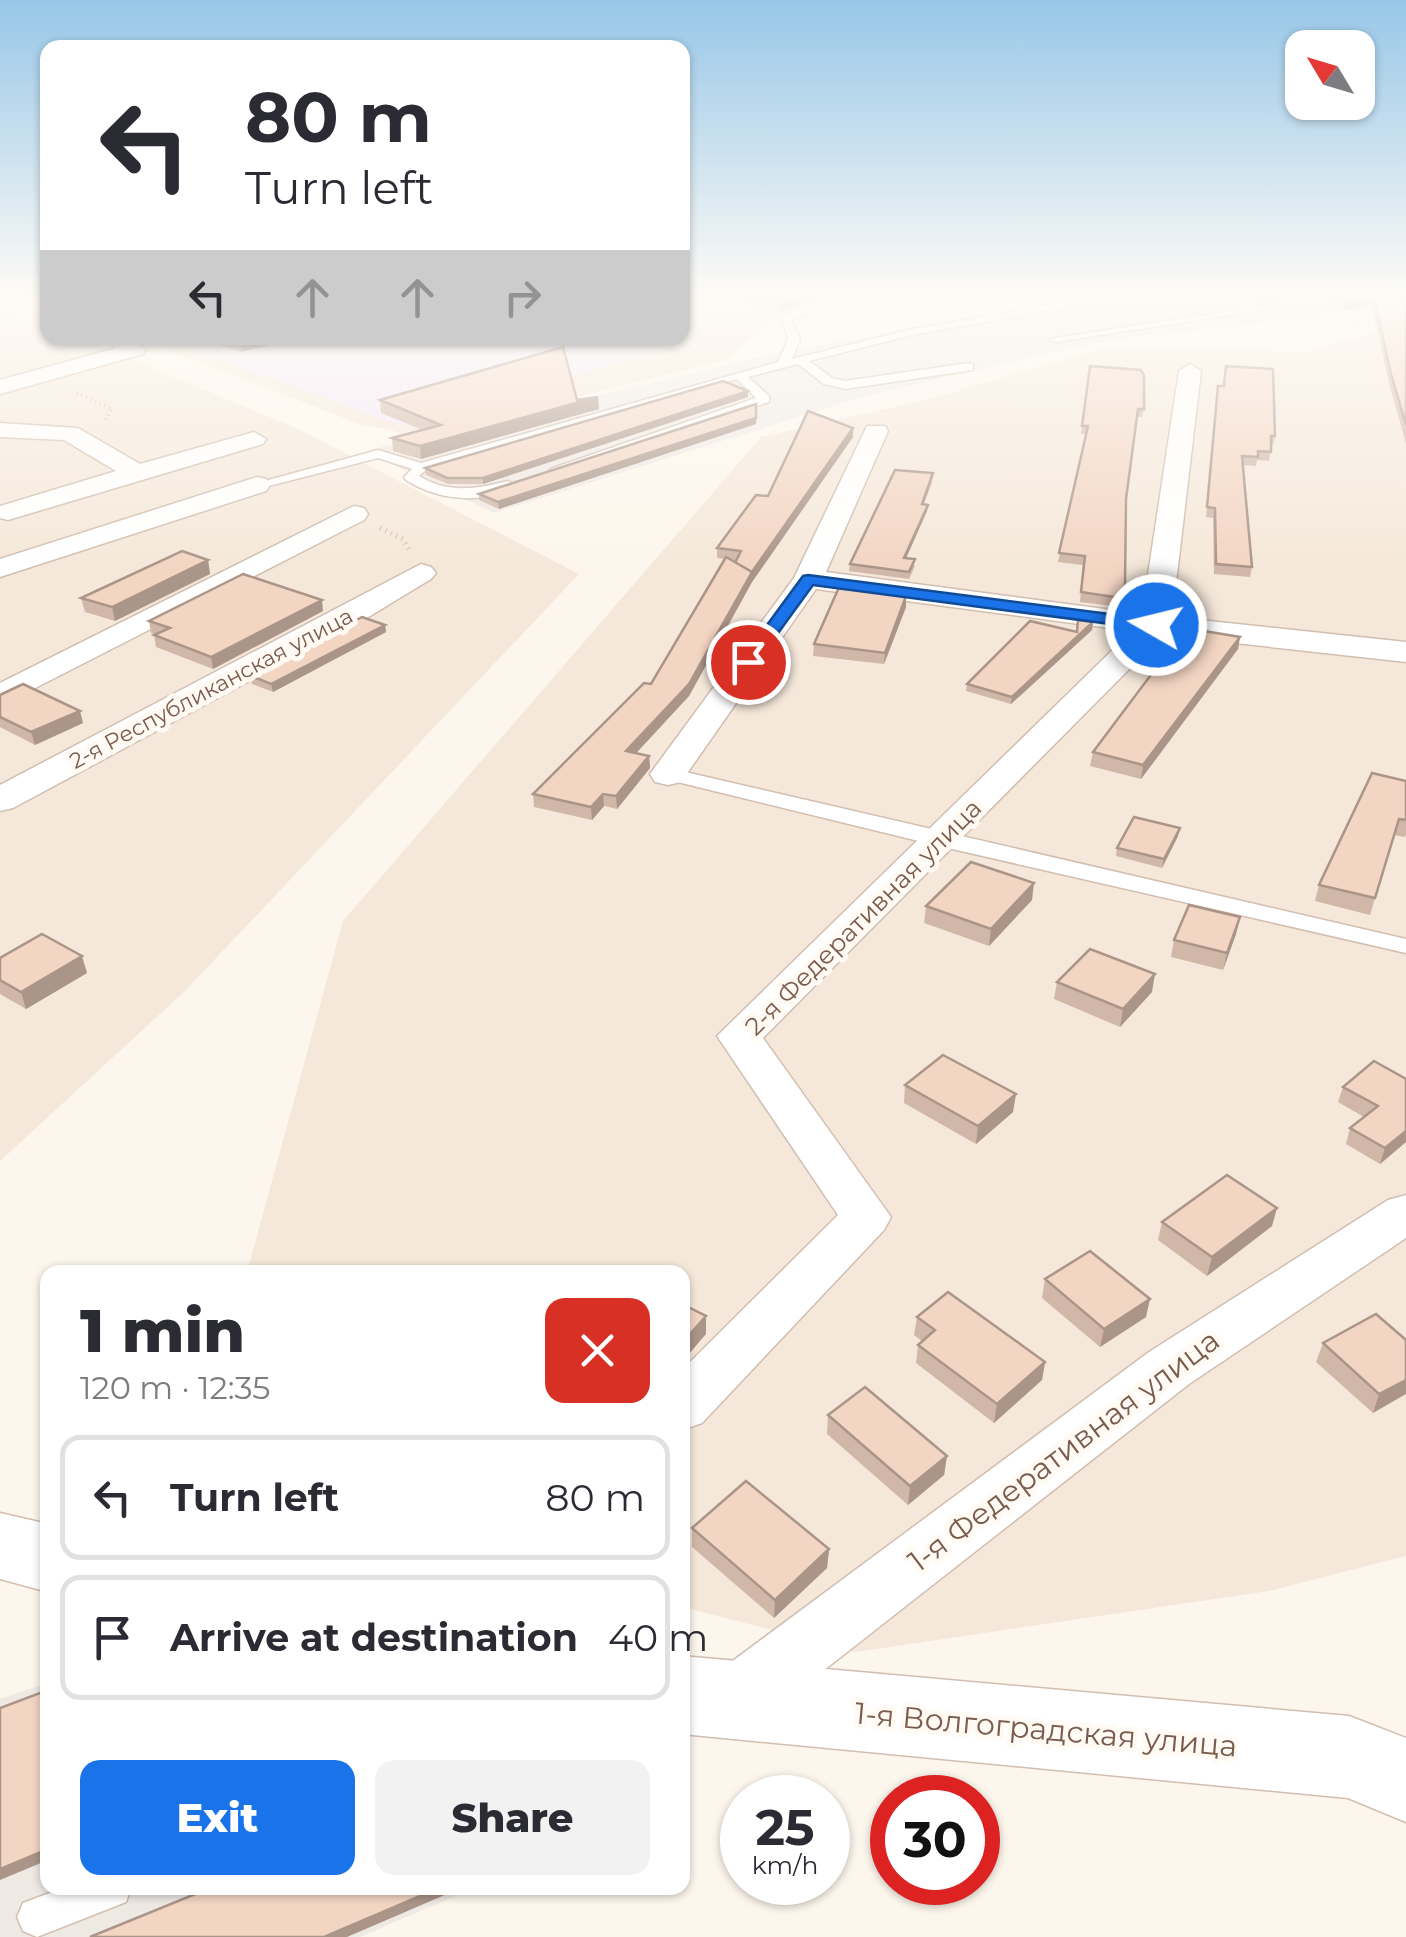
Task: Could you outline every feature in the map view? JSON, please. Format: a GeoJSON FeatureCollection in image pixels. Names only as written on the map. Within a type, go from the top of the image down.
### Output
{"type":"FeatureCollection","features":[{"type":"Feature","properties":{"kind":"street"},"geometry":{"type":"LineString","coordinates":[[1156,625],[1188,386]]}},
{"type":"Feature","properties":{"kind":"street"},"geometry":{"type":"LineString","coordinates":[[0,430],[69,433],[137,472]]}},
{"type":"Feature","properties":{"kind":"street"},"geometry":{"type":"LineString","coordinates":[[668,774],[808,579],[876,431]]}},
{"type":"Feature","properties":{"kind":"street"},"geometry":{"type":"LineString","coordinates":[[8,512],[254,439]]}},
{"type":"Feature","properties":{"kind":"street"},"geometry":{"type":"LineString","coordinates":[[0,568],[257,485]]}},
{"type":"Feature","properties":{"kind":"street"},"geometry":{"type":"LineString","coordinates":[[0,696],[354,514]]}},
{"type":"Feature","properties":{"kind":"street","name":"2-я Республиканская улица"},"geometry":{"type":"LineString","coordinates":[[0,800],[359,610],[421,573]]}},
{"type":"Feature","properties":{"kind":"street"},"geometry":{"type":"LineString","coordinates":[[808,579],[1156,625],[1406,652]]}},
{"type":"Feature","properties":{"kind":"street","name":"2-я Федеративная улица"},"geometry":{"type":"LineString","coordinates":[[690,1399],[866,1218],[739,1036],[1156,625]]}},
{"type":"Feature","properties":{"kind":"street","name":"1-я Федеративная улица"},"geometry":{"type":"LineString","coordinates":[[706,1698],[1169,1368],[1406,1213]]}},
{"type":"Feature","properties":{"kind":"street"},"geometry":{"type":"LineString","coordinates":[[0,1546],[40,1556]]}},
{"type":"Feature","properties":{"kind":"street","name":"1-я Волгоградская улица"},"geometry":{"type":"LineString","coordinates":[[706,1698],[1349,1757],[1406,1780]]}},
{"type":"Feature","properties":{"kind":"lane"},"geometry":{"type":"LineString","coordinates":[[524,480],[486,492],[454,495],[423,486],[411,477],[421,467],[703,386]]}},
{"type":"Feature","properties":{"kind":"lane"},"geometry":{"type":"LineString","coordinates":[[542,474],[765,400],[750,386]]}},
{"type":"Feature","properties":{"kind":"lane"},"geometry":{"type":"LineString","coordinates":[[257,485],[378,454],[421,467]]}},
{"type":"Feature","properties":{"kind":"lane"},"geometry":{"type":"LineString","coordinates":[[668,774],[1406,946]]}},
{"type":"Feature","properties":{"kind":"lane"},"geometry":{"type":"LineString","coordinates":[[37,1918],[94,1895]]}},
{"type":"Feature","properties":{"kind":"shaded area"},"geometry":{"type":"Polygon","coordinates":[[[0,386],[195,386],[294,427],[579,574],[185,991],[0,1161],[0,386]]]}},
{"type":"Feature","properties":{"kind":"shaded area"},"geometry":{"type":"Polygon","coordinates":[[[262,386],[620,386],[510,414],[402,433],[360,424],[262,386]]]}},
{"type":"Feature","properties":{"kind":"shaded area"},"geometry":{"type":"Polygon","coordinates":[[[293,386],[537,386],[401,426],[293,386]]]}},
{"type":"Feature","properties":{"kind":"shaded area"},"geometry":{"type":"Polygon","coordinates":[[[637,386],[907,386],[861,397],[494,513],[365,451],[637,386]]]}},
{"type":"Feature","properties":{"kind":"shaded area"},"geometry":{"type":"Polygon","coordinates":[[[973,386],[1406,386],[1406,1556],[1269,1591],[856,1652],[690,1609],[690,1265],[249,1265],[343,921],[761,437],[973,386]]]}},
{"type":"Feature","properties":{"kind":"shaded area"},"geometry":{"type":"Polygon","coordinates":[[[40,1685],[40,1895],[458,1895],[360,1937],[0,1937],[0,1699],[40,1685]]]}},
{"type":"Feature","properties":{"kind":"building"},"geometry":{"type":"Polygon","coordinates":[[[427,386],[573,386],[577,400],[598,397],[420,446],[392,438],[441,425],[380,400],[427,386]]]}},
{"type":"Feature","properties":{"kind":"building"},"geometry":{"type":"Polygon","coordinates":[[[705,386],[736,386],[748,391],[483,478],[447,478],[425,468],[705,386]]]}},
{"type":"Feature","properties":{"kind":"building"},"geometry":{"type":"Polygon","coordinates":[[[1087,386],[1144,386],[1144,409],[1138,409],[1126,499],[1125,585],[1114,597],[1081,592],[1085,556],[1059,553],[1088,426],[1082,426],[1087,386]]]}},
{"type":"Feature","properties":{"kind":"building"},"geometry":{"type":"Polygon","coordinates":[[[1218,386],[1274,386],[1275,436],[1271,436],[1271,452],[1258,451],[1258,457],[1242,456],[1252,567],[1216,564],[1215,508],[1207,507],[1218,386]]]}},
{"type":"Feature","properties":{"kind":"building"},"geometry":{"type":"Polygon","coordinates":[[[1395,386],[1406,386],[1406,425],[1395,386]]]}},
{"type":"Feature","properties":{"kind":"building"},"geometry":{"type":"Polygon","coordinates":[[[756,404],[756,418],[498,502],[479,494],[756,404]]]}},
{"type":"Feature","properties":{"kind":"building"},"geometry":{"type":"Polygon","coordinates":[[[808,411],[853,428],[752,572],[735,563],[741,551],[717,548],[756,495],[768,496],[808,411]]]}},
{"type":"Feature","properties":{"kind":"building"},"geometry":{"type":"Polygon","coordinates":[[[895,470],[933,473],[922,504],[928,505],[904,558],[915,559],[909,572],[850,564],[895,470]]]}},
{"type":"Feature","properties":{"kind":"building"},"geometry":{"type":"Polygon","coordinates":[[[182,551],[208,560],[112,607],[81,598],[182,551]]]}},
{"type":"Feature","properties":{"kind":"building"},"geometry":{"type":"Polygon","coordinates":[[[726,557],[752,572],[689,684],[626,751],[649,756],[616,796],[603,794],[591,807],[533,794],[644,683],[651,684],[726,557]]]}},
{"type":"Feature","properties":{"kind":"building"},"geometry":{"type":"Polygon","coordinates":[[[243,574],[322,600],[211,657],[154,635],[170,628],[149,621],[243,574]]]}},
{"type":"Feature","properties":{"kind":"building"},"geometry":{"type":"Polygon","coordinates":[[[840,585],[906,596],[885,653],[814,644],[840,585]]]}},
{"type":"Feature","properties":{"kind":"building"},"geometry":{"type":"Polygon","coordinates":[[[362,617],[385,625],[271,684],[251,676],[362,617]]]}},
{"type":"Feature","properties":{"kind":"building"},"geometry":{"type":"Polygon","coordinates":[[[1078,620],[1093,622],[1012,697],[967,684],[1030,621],[1077,632],[1078,620]]]}},
{"type":"Feature","properties":{"kind":"building"},"geometry":{"type":"Polygon","coordinates":[[[1186,628],[1240,637],[1143,765],[1093,752],[1186,628]]]}},
{"type":"Feature","properties":{"kind":"building"},"geometry":{"type":"Polygon","coordinates":[[[23,684],[80,711],[31,732],[0,717],[0,695],[23,684]]]}},
{"type":"Feature","properties":{"kind":"building"},"geometry":{"type":"Polygon","coordinates":[[[1372,773],[1406,781],[1406,820],[1399,819],[1375,898],[1319,885],[1372,773]]]}},
{"type":"Feature","properties":{"kind":"building"},"geometry":{"type":"Polygon","coordinates":[[[1134,817],[1180,828],[1164,859],[1117,848],[1134,817]]]}},
{"type":"Feature","properties":{"kind":"building"},"geometry":{"type":"Polygon","coordinates":[[[971,862],[1034,883],[991,929],[926,906],[971,862]]]}},
{"type":"Feature","properties":{"kind":"building"},"geometry":{"type":"Polygon","coordinates":[[[1189,905],[1240,917],[1227,953],[1174,940],[1189,905]]]}},
{"type":"Feature","properties":{"kind":"building"},"geometry":{"type":"Polygon","coordinates":[[[42,934],[82,956],[21,992],[0,980],[0,958],[42,934]]]}},
{"type":"Feature","properties":{"kind":"building"},"geometry":{"type":"Polygon","coordinates":[[[1090,949],[1155,974],[1123,1009],[1057,982],[1090,949]]]}},
{"type":"Feature","properties":{"kind":"building"},"geometry":{"type":"Polygon","coordinates":[[[943,1055],[1016,1094],[978,1126],[905,1085],[943,1055]]]}},
{"type":"Feature","properties":{"kind":"building"},"geometry":{"type":"Polygon","coordinates":[[[1374,1061],[1406,1079],[1406,1131],[1385,1148],[1350,1128],[1378,1106],[1343,1087],[1374,1061]]]}},
{"type":"Feature","properties":{"kind":"building"},"geometry":{"type":"Polygon","coordinates":[[[1227,1175],[1277,1208],[1212,1257],[1162,1222],[1227,1175]]]}},
{"type":"Feature","properties":{"kind":"building"},"geometry":{"type":"Polygon","coordinates":[[[1090,1251],[1150,1299],[1104,1329],[1045,1279],[1090,1251]]]}},
{"type":"Feature","properties":{"kind":"building"},"geometry":{"type":"Polygon","coordinates":[[[948,1292],[1045,1362],[997,1404],[918,1345],[935,1330],[917,1317],[948,1292]]]}},
{"type":"Feature","properties":{"kind":"building"},"geometry":{"type":"Polygon","coordinates":[[[690,1308],[706,1316],[690,1334],[690,1308]]]}},
{"type":"Feature","properties":{"kind":"building"},"geometry":{"type":"Polygon","coordinates":[[[1376,1314],[1406,1340],[1406,1380],[1379,1394],[1323,1343],[1376,1314]]]}},
{"type":"Feature","properties":{"kind":"building"},"geometry":{"type":"Polygon","coordinates":[[[865,1387],[947,1456],[910,1486],[828,1415],[865,1387]]]}},
{"type":"Feature","properties":{"kind":"building"},"geometry":{"type":"Polygon","coordinates":[[[746,1481],[829,1549],[775,1600],[692,1528],[746,1481]]]}},
{"type":"Feature","properties":{"kind":"building"},"geometry":{"type":"Polygon","coordinates":[[[40,1693],[40,1852],[0,1869],[0,1708],[40,1693]]]}},
{"type":"Feature","properties":{"kind":"building"},"geometry":{"type":"Polygon","coordinates":[[[193,1895],[423,1895],[324,1937],[90,1937],[193,1895]]]}},
{"type":"Feature","properties":{"kind":"route"},"geometry":{"type":"LineString","coordinates":[[748,662],[808,579],[1156,625]]}}]}
